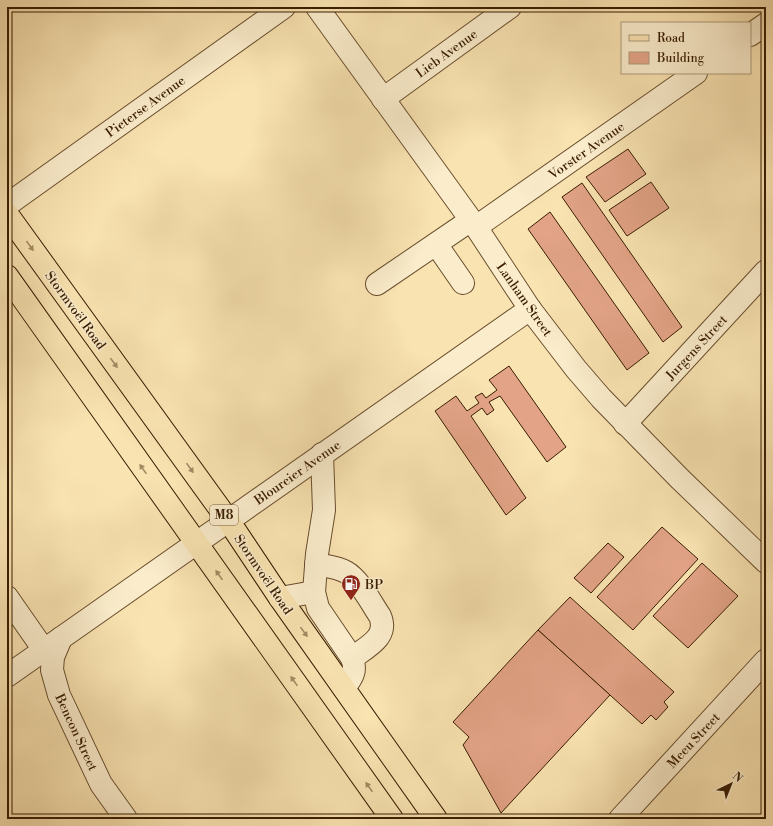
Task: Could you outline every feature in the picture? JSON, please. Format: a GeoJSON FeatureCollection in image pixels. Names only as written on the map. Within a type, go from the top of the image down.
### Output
{"type":"FeatureCollection","features":[{"type":"Feature","properties":{"kind":"main road","name":"Stormvoël Road"},"geometry":{"type":"LineString","coordinates":[[7,214],[228,520],[280,598],[436,819]]}},
{"type":"Feature","properties":{"kind":"main road"},"geometry":{"type":"LineString","coordinates":[[7,276],[392,819]]}},
{"type":"Feature","properties":{"kind":"street","name":"Pieterse Avenue"},"geometry":{"type":"LineString","coordinates":[[7,205],[284,7]]}},
{"type":"Feature","properties":{"kind":"street","name":"Lanham Street"},"geometry":{"type":"LineString","coordinates":[[317,7],[474,224],[530,309],[601,398],[679,478],[766,562]]}},
{"type":"Feature","properties":{"kind":"street","name":"Lieb Avenue"},"geometry":{"type":"LineString","coordinates":[[383,99],[510,7]]}},
{"type":"Feature","properties":{"kind":"street"},"geometry":{"type":"LineString","coordinates":[[751,35],[766,24]]}},
{"type":"Feature","properties":{"kind":"street","name":"Vorster Avenue"},"geometry":{"type":"LineString","coordinates":[[377,284],[436,244],[474,224],[695,74]]}},
{"type":"Feature","properties":{"kind":"street"},"geometry":{"type":"LineString","coordinates":[[436,244],[463,283]]}},
{"type":"Feature","properties":{"kind":"street","name":"Jurgens Street"},"geometry":{"type":"LineString","coordinates":[[625,424],[766,271]]}},
{"type":"Feature","properties":{"kind":"street","name":"Bloureier Avenue"},"geometry":{"type":"LineString","coordinates":[[7,676],[530,309]]}},
{"type":"Feature","properties":{"kind":"street"},"geometry":{"type":"LineString","coordinates":[[322,454],[324,510],[316,564],[314,592],[318,608],[352,658],[354,671],[352,677],[344,688]]}},
{"type":"Feature","properties":{"kind":"street"},"geometry":{"type":"LineString","coordinates":[[316,564],[340,569],[351,576],[357,582],[383,622],[382,631],[379,636],[352,658]]}},
{"type":"Feature","properties":{"kind":"street"},"geometry":{"type":"LineString","coordinates":[[280,598],[314,592]]}},
{"type":"Feature","properties":{"kind":"street"},"geometry":{"type":"LineString","coordinates":[[7,597],[53,644]]}},
{"type":"Feature","properties":{"kind":"street","name":"Bencon Street"},"geometry":{"type":"LineString","coordinates":[[53,644],[52,670],[59,695],[101,784],[126,819]]}},
{"type":"Feature","properties":{"kind":"street","name":"Meeu Street"},"geometry":{"type":"LineString","coordinates":[[620,819],[766,660]]}},
{"type":"Feature","properties":{"kind":"building"},"geometry":{"type":"Polygon","coordinates":[[[628,149],[646,174],[605,202],[586,177],[628,149]]]}},
{"type":"Feature","properties":{"kind":"building"},"geometry":{"type":"Polygon","coordinates":[[[651,182],[669,208],[627,236],[609,210],[651,182]]]}},
{"type":"Feature","properties":{"kind":"building"},"geometry":{"type":"Polygon","coordinates":[[[582,183],[682,327],[663,342],[562,197],[582,183]]]}},
{"type":"Feature","properties":{"kind":"building"},"geometry":{"type":"Polygon","coordinates":[[[550,212],[649,353],[627,370],[528,229],[550,212]]]}},
{"type":"Feature","properties":{"kind":"building"},"geometry":{"type":"Polygon","coordinates":[[[509,366],[566,447],[547,462],[500,396],[489,402],[494,410],[487,415],[482,408],[471,416],[526,498],[506,515],[435,411],[456,396],[467,411],[479,403],[475,397],[482,393],[486,398],[497,390],[489,380],[509,366]]]}},
{"type":"Feature","properties":{"kind":"building"},"geometry":{"type":"Polygon","coordinates":[[[662,527],[698,559],[633,630],[597,597],[662,527]]]}},
{"type":"Feature","properties":{"kind":"building"},"geometry":{"type":"Polygon","coordinates":[[[608,543],[624,557],[591,593],[574,578],[608,543]]]}},
{"type":"Feature","properties":{"kind":"building"},"geometry":{"type":"Polygon","coordinates":[[[702,563],[738,596],[688,648],[653,616],[702,563]]]}},
{"type":"Feature","properties":{"kind":"building"},"geometry":{"type":"Polygon","coordinates":[[[570,597],[674,692],[664,702],[668,707],[656,720],[651,715],[642,724],[538,630],[570,597]]]}},
{"type":"Feature","properties":{"kind":"building"},"geometry":{"type":"Polygon","coordinates":[[[538,630],[610,695],[501,813],[463,745],[469,737],[453,722],[538,630]]]}},
{"type":"Feature","properties":{"kind":"place","name":"BP"},"geometry":{"type":"Point","coordinates":[351,601]}}]}
